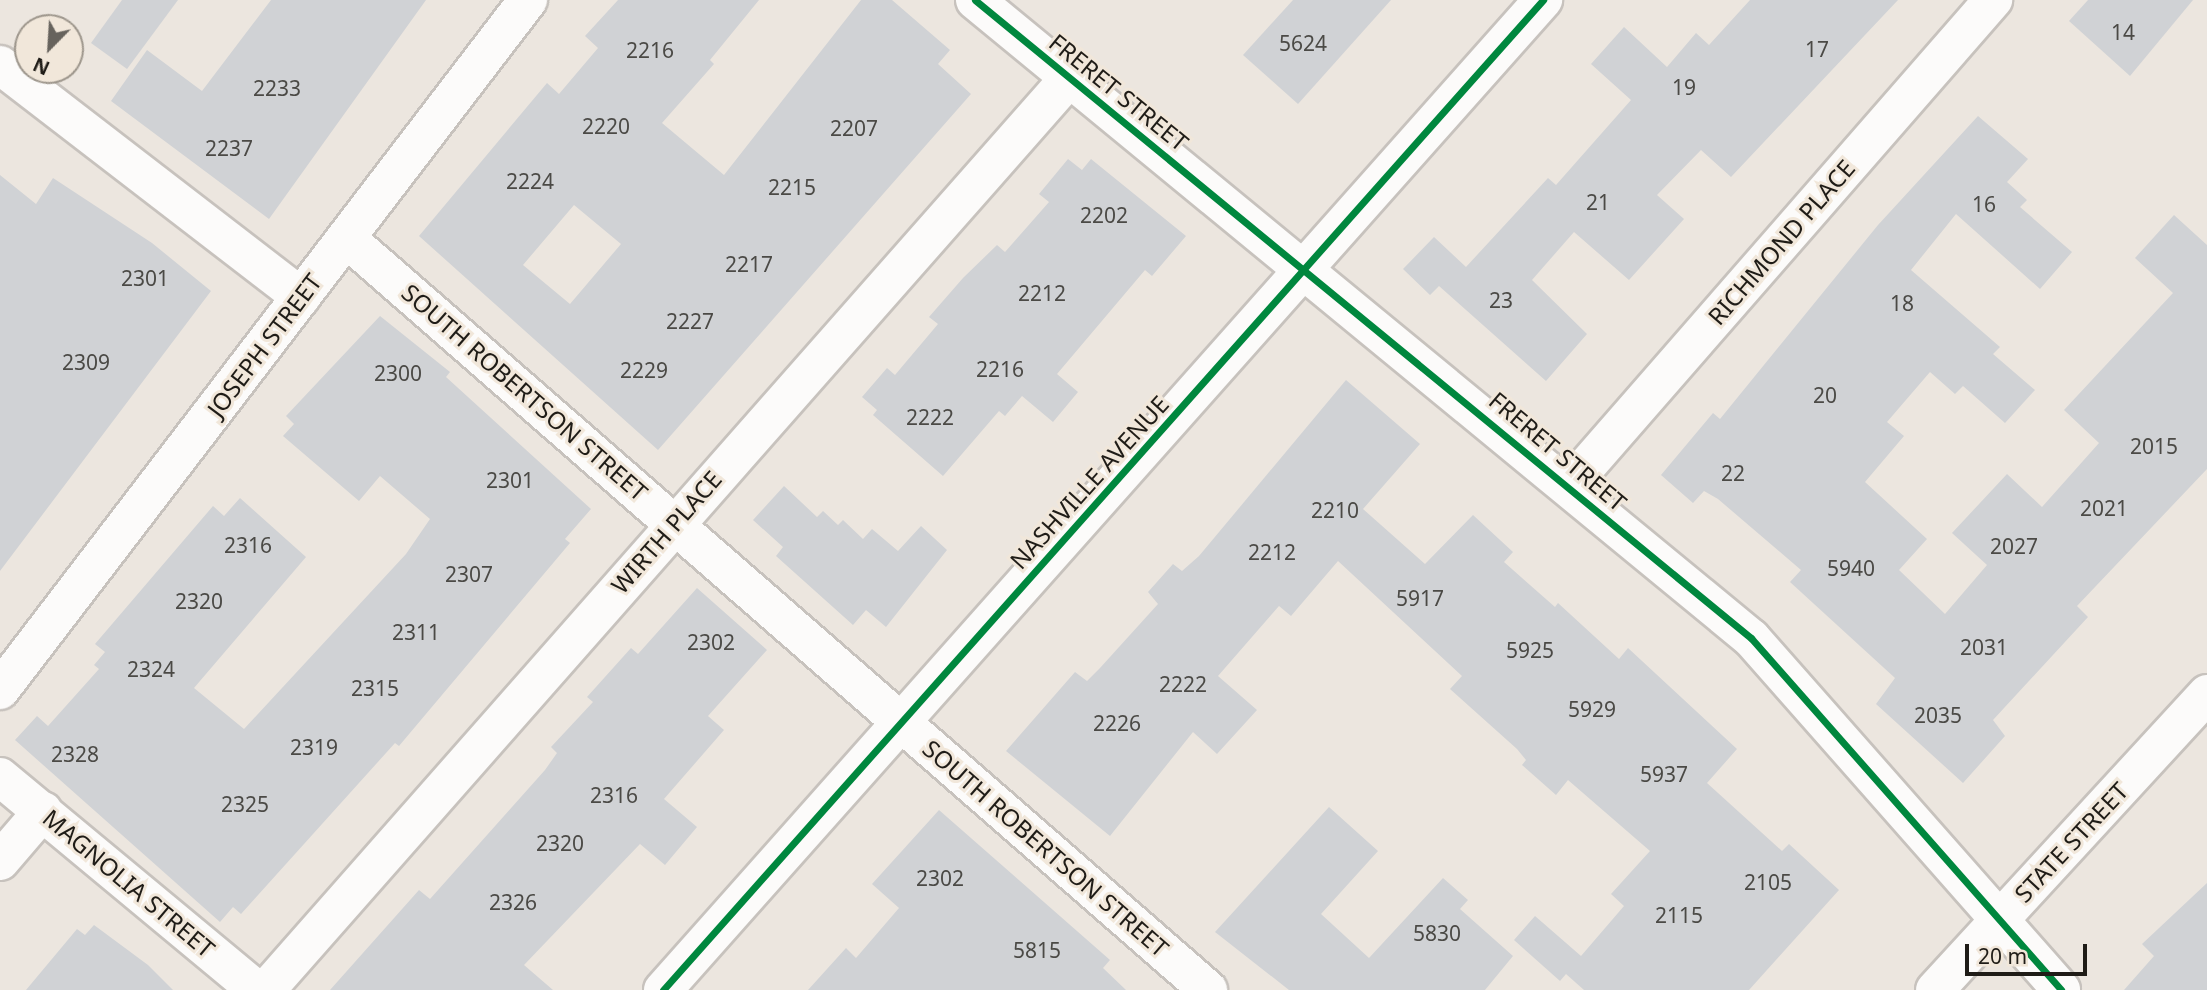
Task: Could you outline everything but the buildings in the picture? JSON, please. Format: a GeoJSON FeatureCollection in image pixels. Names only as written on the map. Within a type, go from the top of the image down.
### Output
{"type":"FeatureCollection","features":[{"type":"Feature","properties":{"kind":"street","name":"JOSEPH STREET"},"geometry":{"type":"LineString","coordinates":[[0,690],[528,0]]}},
{"type":"Feature","properties":{"kind":"street","name":"FRERET STREET"},"geometry":{"type":"LineString","coordinates":[[975,0],[1570,485],[1751,638],[2061,990]]}},
{"type":"Feature","properties":{"kind":"street","name":"NASHVILLE AVENUE"},"geometry":{"type":"LineString","coordinates":[[663,990],[1543,0]]}},
{"type":"Feature","properties":{"kind":"street","name":"RICHMOND PLACE"},"geometry":{"type":"LineString","coordinates":[[1570,485],[1993,0]]}},
{"type":"Feature","properties":{"kind":"street"},"geometry":{"type":"LineString","coordinates":[[0,65],[300,297]]}},
{"type":"Feature","properties":{"kind":"street","name":"WIRTH PLACE"},"geometry":{"type":"LineString","coordinates":[[266,990],[676,520],[1070,78]]}},
{"type":"Feature","properties":{"kind":"street","name":"SOUTH ROBERTSON STREET"},"geometry":{"type":"LineString","coordinates":[[346,238],[676,520],[1208,990]]}},
{"type":"Feature","properties":{"kind":"street","name":"STATE STREET"},"geometry":{"type":"LineString","coordinates":[[1935,990],[2207,694]]}},
{"type":"Feature","properties":{"kind":"street","name":"MAGNOLIA STREET"},"geometry":{"type":"LineString","coordinates":[[0,777],[257,990]]}},
{"type":"Feature","properties":{"kind":"street"},"geometry":{"type":"LineString","coordinates":[[0,861],[43,811]]}},
{"type":"Feature","properties":{"kind":"cycle path"},"geometry":{"type":"LineString","coordinates":[[975,0],[1751,638],[2061,990]]}},
{"type":"Feature","properties":{"kind":"cycle path"},"geometry":{"type":"LineString","coordinates":[[663,990],[1543,0]]}}]}
